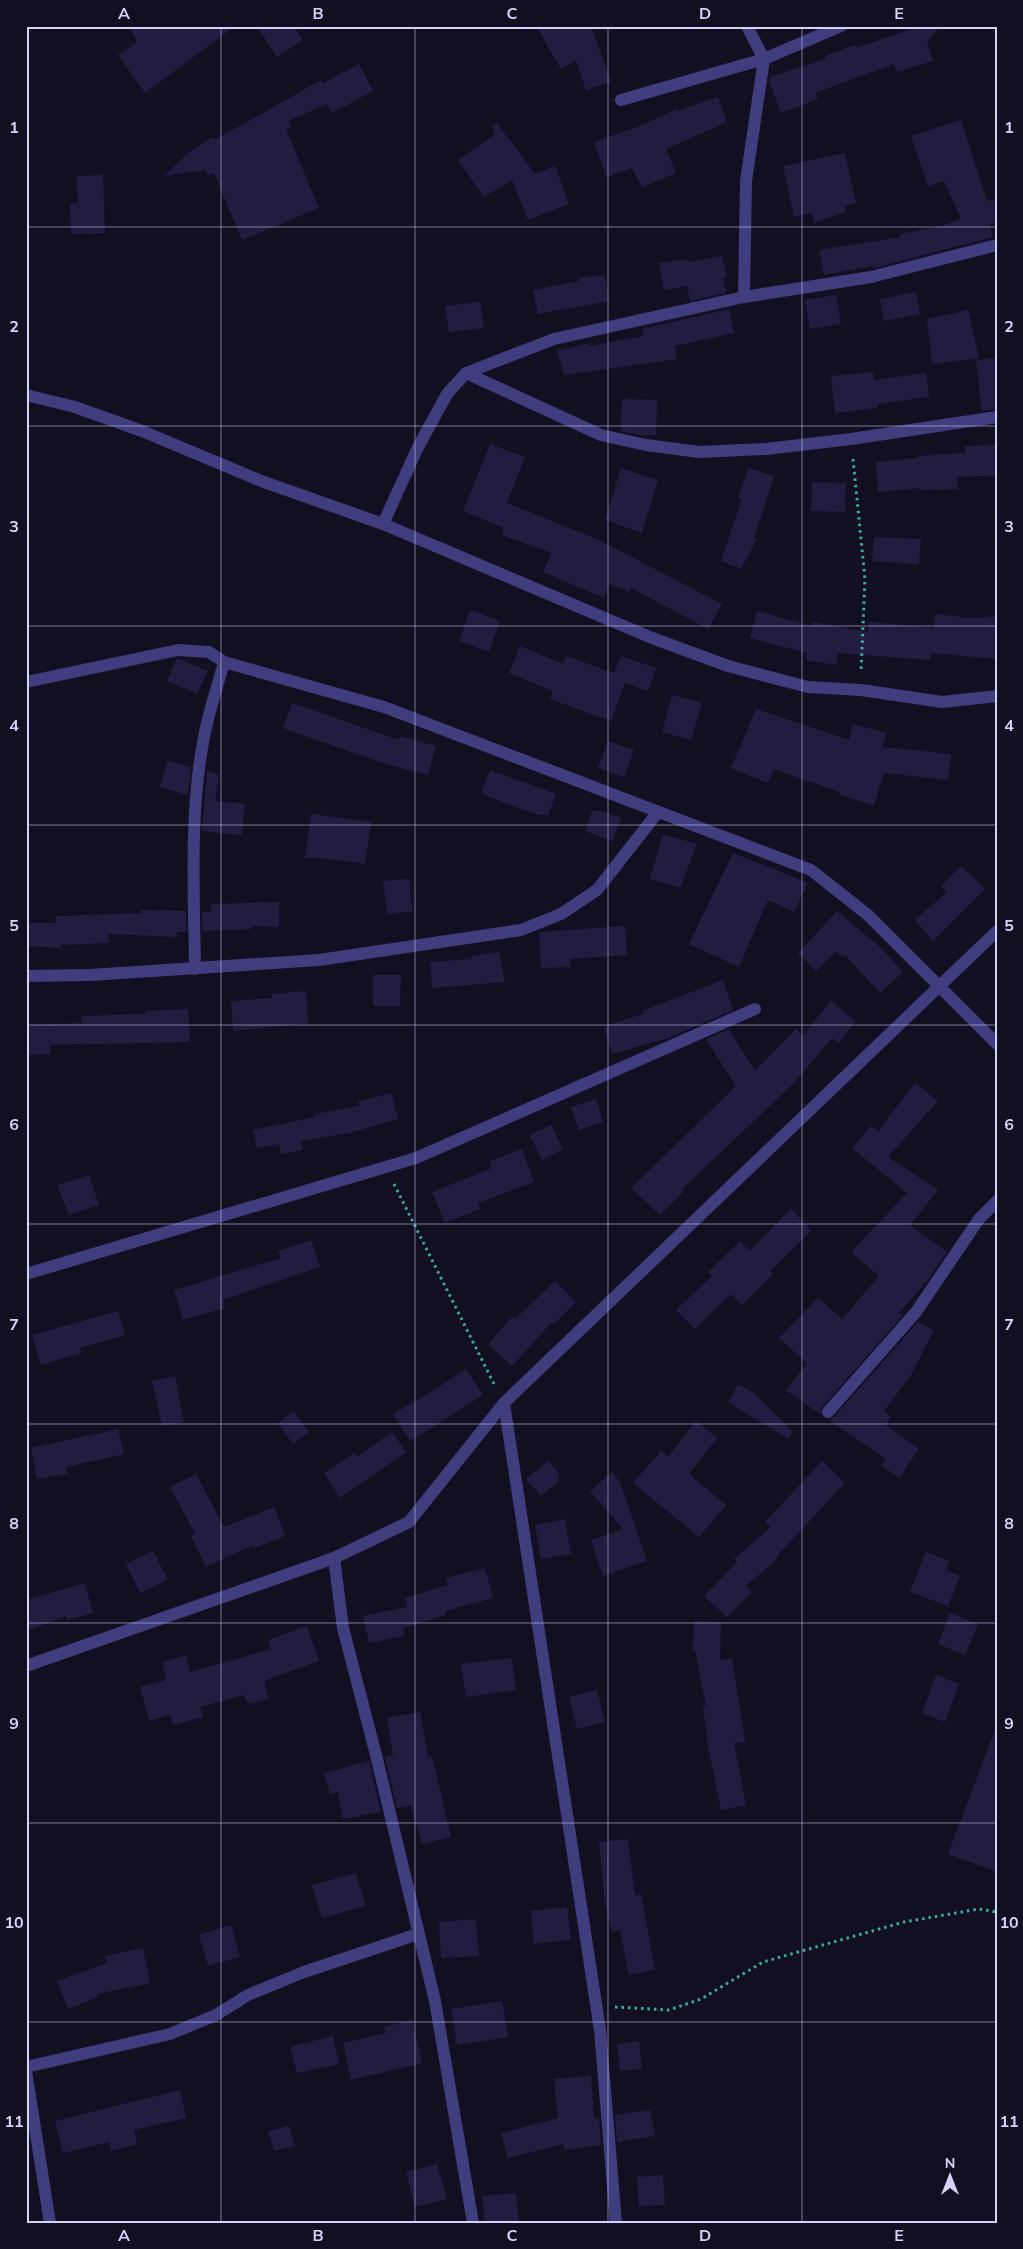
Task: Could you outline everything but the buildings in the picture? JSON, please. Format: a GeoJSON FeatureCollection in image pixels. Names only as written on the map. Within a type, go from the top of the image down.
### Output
{"type":"FeatureCollection","features":[{"type":"Feature","properties":{"kind":"street"},"geometry":{"type":"LineString","coordinates":[[744,297],[746,181],[764,59],[747,26]]}},
{"type":"Feature","properties":{"kind":"street"},"geometry":{"type":"LineString","coordinates":[[621,100],[764,59],[841,26]]}},
{"type":"Feature","properties":{"kind":"street"},"geometry":{"type":"LineString","coordinates":[[383,524],[418,447],[447,394],[466,373],[554,338],[744,297],[871,277],[997,245]]}},
{"type":"Feature","properties":{"kind":"street"},"geometry":{"type":"LineString","coordinates":[[466,373],[601,435],[646,445],[699,452],[766,449],[851,439],[997,417]]}},
{"type":"Feature","properties":{"kind":"street"},"geometry":{"type":"LineString","coordinates":[[26,395],[92,413],[264,482],[383,524],[652,638],[728,666],[808,687],[861,690],[942,702],[997,696]]}},
{"type":"Feature","properties":{"kind":"street"},"geometry":{"type":"LineString","coordinates":[[26,682],[178,650],[209,652],[224,662],[384,707],[811,870],[868,915],[997,1044]]}},
{"type":"Feature","properties":{"kind":"street"},"geometry":{"type":"LineString","coordinates":[[195,969],[194,841],[200,768],[205,732],[224,662]]}},
{"type":"Feature","properties":{"kind":"street"},"geometry":{"type":"LineString","coordinates":[[26,976],[90,975],[319,960],[521,930],[561,914],[597,890],[658,812]]}},
{"type":"Feature","properties":{"kind":"street"},"geometry":{"type":"LineString","coordinates":[[26,1666],[334,1558],[409,1522],[504,1403],[941,987],[997,931]]}},
{"type":"Feature","properties":{"kind":"street"},"geometry":{"type":"LineString","coordinates":[[26,1274],[416,1158],[754,1009]]}},
{"type":"Feature","properties":{"kind":"street"},"geometry":{"type":"LineString","coordinates":[[828,1412],[916,1312],[979,1219],[997,1201]]}},
{"type":"Feature","properties":{"kind":"street"},"geometry":{"type":"LineString","coordinates":[[504,1403],[597,2006],[616,2223]]}},
{"type":"Feature","properties":{"kind":"street"},"geometry":{"type":"LineString","coordinates":[[334,1558],[342,1628],[376,1754],[435,2001],[472,2223]]}},
{"type":"Feature","properties":{"kind":"street"},"geometry":{"type":"LineString","coordinates":[[26,2067],[170,2034],[216,2015],[248,1995],[304,1972],[418,1934]]}},
{"type":"Feature","properties":{"kind":"street"},"geometry":{"type":"LineString","coordinates":[[26,2071],[50,2223]]}},
{"type":"Feature","properties":{"kind":"path"},"geometry":{"type":"LineString","coordinates":[[851,439],[865,579],[861,690]]}},
{"type":"Feature","properties":{"kind":"path"},"geometry":{"type":"LineString","coordinates":[[386,1168],[504,1403]]}},
{"type":"Feature","properties":{"kind":"path"},"geometry":{"type":"LineString","coordinates":[[597,2006],[669,2010],[701,1999],[763,1962],[904,1922],[979,1909],[997,1912]]}}]}
